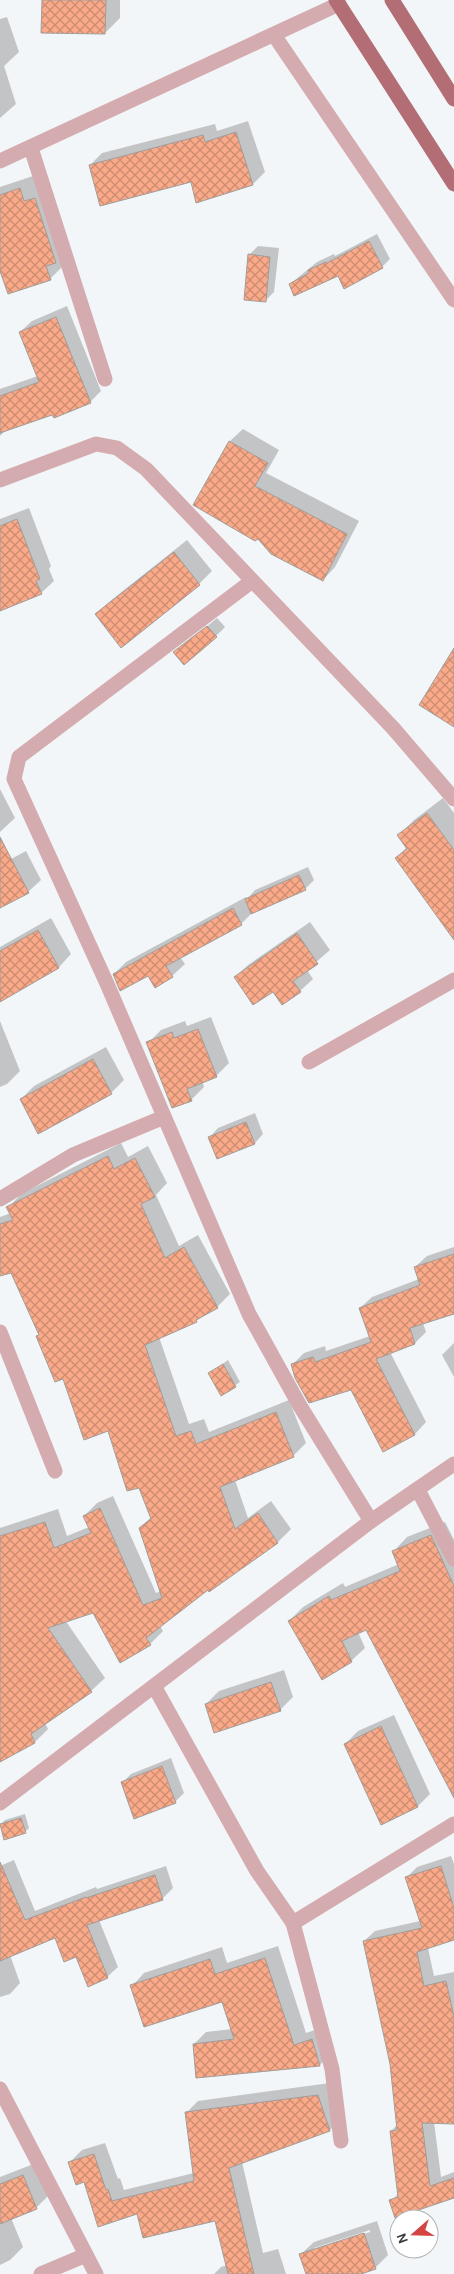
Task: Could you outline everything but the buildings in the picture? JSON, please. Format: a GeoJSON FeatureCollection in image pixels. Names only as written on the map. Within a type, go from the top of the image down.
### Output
{"type":"FeatureCollection","features":[{"type":"Feature","properties":{"kind":"main road"},"geometry":{"type":"LineString","coordinates":[[392,0],[454,97]]}},
{"type":"Feature","properties":{"kind":"main road"},"geometry":{"type":"LineString","coordinates":[[337,2],[454,184]]}},
{"type":"Feature","properties":{"kind":"street"},"geometry":{"type":"LineString","coordinates":[[0,161],[274,35],[337,2]]}},
{"type":"Feature","properties":{"kind":"street"},"geometry":{"type":"LineString","coordinates":[[274,35],[454,300]]}},
{"type":"Feature","properties":{"kind":"street"},"geometry":{"type":"LineString","coordinates":[[31,148],[105,379]]}},
{"type":"Feature","properties":{"kind":"street"},"geometry":{"type":"LineString","coordinates":[[0,480],[96,444],[117,448],[146,469],[394,728],[454,799]]}},
{"type":"Feature","properties":{"kind":"street"},"geometry":{"type":"LineString","coordinates":[[252,581],[19,757],[14,780],[164,1117],[248,1314],[300,1406],[371,1521]]}},
{"type":"Feature","properties":{"kind":"street"},"geometry":{"type":"LineString","coordinates":[[309,1062],[454,980]]}},
{"type":"Feature","properties":{"kind":"street"},"geometry":{"type":"LineString","coordinates":[[0,1198],[74,1156],[164,1117]]}},
{"type":"Feature","properties":{"kind":"street"},"geometry":{"type":"LineString","coordinates":[[0,1332],[56,1471]]}},
{"type":"Feature","properties":{"kind":"street"},"geometry":{"type":"LineString","coordinates":[[0,1803],[371,1521],[454,1464]]}},
{"type":"Feature","properties":{"kind":"street"},"geometry":{"type":"LineString","coordinates":[[418,1490],[454,1559]]}},
{"type":"Feature","properties":{"kind":"street"},"geometry":{"type":"LineString","coordinates":[[154,1686],[256,1871],[294,1923],[332,2068],[341,2141]]}},
{"type":"Feature","properties":{"kind":"street"},"geometry":{"type":"LineString","coordinates":[[294,1923],[454,1824]]}},
{"type":"Feature","properties":{"kind":"street"},"geometry":{"type":"LineString","coordinates":[[0,2089],[96,2274]]}},
{"type":"Feature","properties":{"kind":"street"},"geometry":{"type":"LineString","coordinates":[[41,2274],[86,2255]]}}]}
